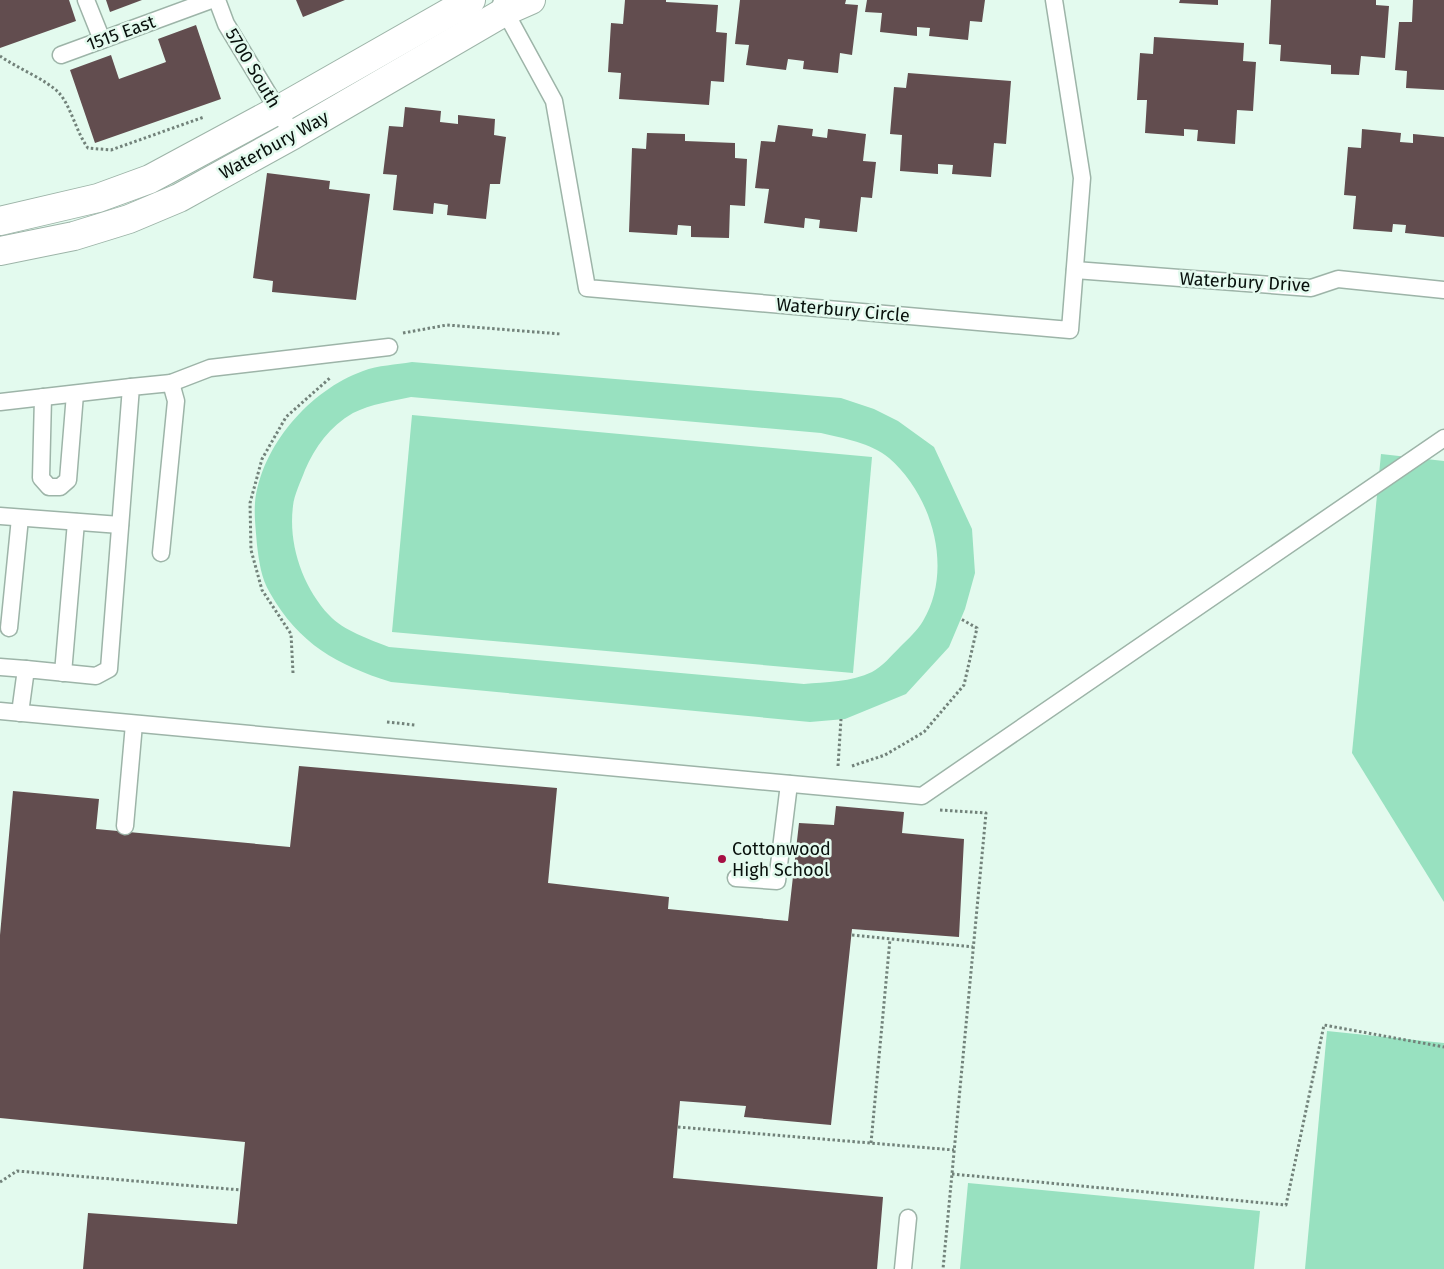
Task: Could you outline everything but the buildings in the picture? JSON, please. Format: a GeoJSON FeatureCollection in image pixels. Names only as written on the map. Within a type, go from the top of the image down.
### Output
{"type":"FeatureCollection","features":[{"type":"Feature","properties":{"kind":"street","name":"Waterbury Way"},"geometry":{"type":"LineString","coordinates":[[0,221],[72,206],[133,186],[176,167],[471,0]]}},
{"type":"Feature","properties":{"kind":"street","name":"Waterbury Way"},"geometry":{"type":"LineString","coordinates":[[0,251],[74,236],[154,210],[293,135],[503,6],[531,0]]}},
{"type":"Feature","properties":{"kind":"lane"},"geometry":{"type":"LineString","coordinates":[[86,0],[102,40]]}},
{"type":"Feature","properties":{"kind":"lane","name":"1515 East"},"geometry":{"type":"LineString","coordinates":[[61,55],[210,0]]}},
{"type":"Feature","properties":{"kind":"lane","name":"5700 South"},"geometry":{"type":"LineString","coordinates":[[216,0],[226,24],[293,135]]}},
{"type":"Feature","properties":{"kind":"lane","name":"Waterbury Circle"},"geometry":{"type":"LineString","coordinates":[[503,6],[554,101],[587,288],[1070,330],[1082,178],[1054,0]]}},
{"type":"Feature","properties":{"kind":"lane","name":"Waterbury Drive"},"geometry":{"type":"LineString","coordinates":[[1075,270],[1311,288],[1338,280],[1444,290]]}},
{"type":"Feature","properties":{"kind":"lane"},"geometry":{"type":"LineString","coordinates":[[0,402],[171,383],[210,368],[389,347]]}},
{"type":"Feature","properties":{"kind":"lane"},"geometry":{"type":"LineString","coordinates":[[161,553],[176,401],[171,383]]}},
{"type":"Feature","properties":{"kind":"lane"},"geometry":{"type":"LineString","coordinates":[[0,667],[96,676],[109,668],[131,387]]}},
{"type":"Feature","properties":{"kind":"lane"},"geometry":{"type":"LineString","coordinates":[[43,397],[41,478],[49,488],[60,488],[68,480],[75,394]]}},
{"type":"Feature","properties":{"kind":"lane"},"geometry":{"type":"LineString","coordinates":[[0,712],[922,796],[1444,438]]}},
{"type":"Feature","properties":{"kind":"lane"},"geometry":{"type":"LineString","coordinates":[[0,516],[120,525]]}},
{"type":"Feature","properties":{"kind":"lane"},"geometry":{"type":"LineString","coordinates":[[9,628],[20,518]]}},
{"type":"Feature","properties":{"kind":"lane"},"geometry":{"type":"LineString","coordinates":[[63,673],[76,522]]}},
{"type":"Feature","properties":{"kind":"lane"},"geometry":{"type":"LineString","coordinates":[[20,713],[26,669]]}},
{"type":"Feature","properties":{"kind":"lane"},"geometry":{"type":"LineString","coordinates":[[125,826],[134,724]]}},
{"type":"Feature","properties":{"kind":"lane"},"geometry":{"type":"LineString","coordinates":[[736,878],[778,880],[789,784]]}},
{"type":"Feature","properties":{"kind":"lane"},"geometry":{"type":"LineString","coordinates":[[904,1269],[908,1218]]}},
{"type":"Feature","properties":{"kind":"path"},"geometry":{"type":"LineString","coordinates":[[0,56],[28,74],[49,84],[61,94],[80,138],[88,148],[111,150],[209,116]]}},
{"type":"Feature","properties":{"kind":"path"},"geometry":{"type":"LineString","coordinates":[[402,333],[447,325],[561,334]]}},
{"type":"Feature","properties":{"kind":"path"},"geometry":{"type":"LineString","coordinates":[[293,673],[291,634],[262,590],[251,550],[250,503],[262,459],[286,417],[315,389],[339,372]]}},
{"type":"Feature","properties":{"kind":"path"},"geometry":{"type":"LineString","coordinates":[[828,765],[853,766],[885,756],[924,732],[964,686],[977,628],[961,620]]}},
{"type":"Feature","properties":{"kind":"path"},"geometry":{"type":"LineString","coordinates":[[838,766],[841,719]]}},
{"type":"Feature","properties":{"kind":"path"},"geometry":{"type":"LineString","coordinates":[[387,722],[417,725]]}},
{"type":"Feature","properties":{"kind":"path"},"geometry":{"type":"LineString","coordinates":[[930,810],[986,813],[943,1269]]}},
{"type":"Feature","properties":{"kind":"path"},"geometry":{"type":"LineString","coordinates":[[852,936],[973,947]]}},
{"type":"Feature","properties":{"kind":"path"},"geometry":{"type":"LineString","coordinates":[[871,1143],[890,939]]}},
{"type":"Feature","properties":{"kind":"path"},"geometry":{"type":"LineString","coordinates":[[952,1174],[1286,1204],[1324,1025],[1444,1047]]}},
{"type":"Feature","properties":{"kind":"path"},"geometry":{"type":"LineString","coordinates":[[678,1127],[954,1150]]}},
{"type":"Feature","properties":{"kind":"path"},"geometry":{"type":"LineString","coordinates":[[0,1182],[17,1171],[241,1190]]}},
{"type":"Feature","properties":{"kind":"green space"},"geometry":{"type":"Polygon","coordinates":[[[412,362],[841,398],[874,409],[898,421],[934,447],[972,529],[975,573],[965,609],[949,647],[906,694],[845,719],[810,722],[391,682],[337,660],[307,639],[294,626],[281,611],[267,587],[262,575],[255,524],[255,503],[259,482],[267,461],[278,441],[307,406],[343,380],[363,371],[381,366],[412,362]],[[411,397],[389,401],[360,410],[345,418],[330,431],[313,453],[294,502],[292,521],[295,550],[299,565],[312,592],[329,615],[349,630],[389,647],[804,684],[856,678],[872,672],[887,661],[921,625],[932,601],[937,579],[937,556],[934,534],[927,512],[917,492],[904,473],[889,458],[874,448],[821,433],[411,397]]]}},
{"type":"Feature","properties":{"kind":"green space"},"geometry":{"type":"Polygon","coordinates":[[[412,415],[872,457],[853,673],[392,632],[412,415]]]}},
{"type":"Feature","properties":{"kind":"green space"},"geometry":{"type":"Polygon","coordinates":[[[1381,454],[1444,461],[1444,902],[1352,753],[1381,454]]]}},
{"type":"Feature","properties":{"kind":"green space"},"geometry":{"type":"Polygon","coordinates":[[[1327,1031],[1444,1043],[1444,1269],[1305,1269],[1327,1031]]]}},
{"type":"Feature","properties":{"kind":"green space"},"geometry":{"type":"Polygon","coordinates":[[[968,1183],[1260,1211],[1254,1269],[960,1269],[968,1183]]]}},
{"type":"Feature","properties":{"kind":"place","name":"Cottonwood High School"},"geometry":{"type":"Point","coordinates":[722,859]}}]}
